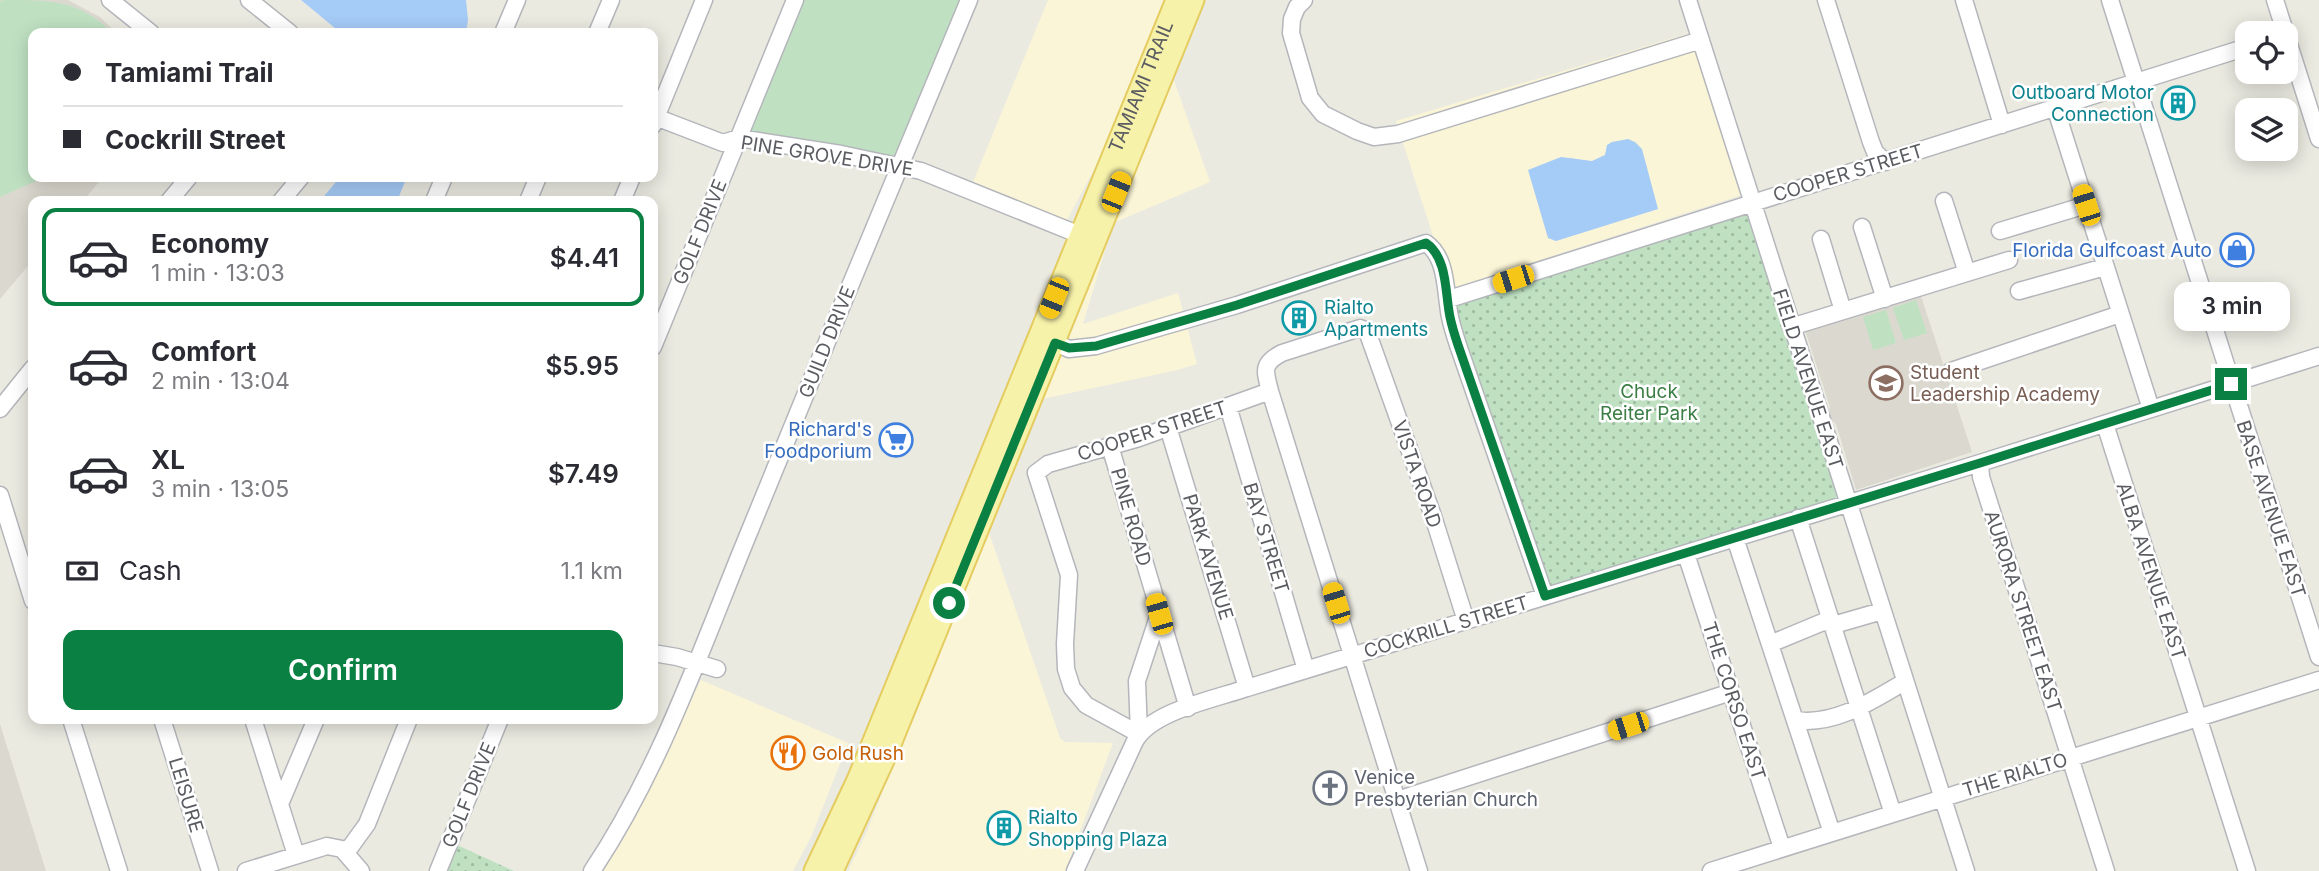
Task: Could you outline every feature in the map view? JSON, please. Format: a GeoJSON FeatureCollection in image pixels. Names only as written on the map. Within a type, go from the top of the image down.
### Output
{"type":"FeatureCollection","features":[{"type":"Feature","properties":{"kind":"main road","name":"TAMIAMI TRAIL"},"geometry":{"type":"LineString","coordinates":[[833,871],[887,754],[1047,339],[1080,235],[1176,0]]}},
{"type":"Feature","properties":{"kind":"main road","name":"TAMIAMI TRAIL"},"geometry":{"type":"LineString","coordinates":[[814,871],[857,780],[1194,0]]}},
{"type":"Feature","properties":{"kind":"street"},"geometry":{"type":"LineString","coordinates":[[110,0],[145,28]]}},
{"type":"Feature","properties":{"kind":"street"},"geometry":{"type":"LineString","coordinates":[[249,0],[284,28]]}},
{"type":"Feature","properties":{"kind":"street"},"geometry":{"type":"LineString","coordinates":[[505,28],[517,0]]}},
{"type":"Feature","properties":{"kind":"street"},"geometry":{"type":"LineString","coordinates":[[599,28],[611,0]]}},
{"type":"Feature","properties":{"kind":"street"},"geometry":{"type":"LineString","coordinates":[[658,109],[704,0]]}},
{"type":"Feature","properties":{"kind":"street","name":"GOLF DRIVE"},"geometry":{"type":"LineString","coordinates":[[658,335],[795,0]]}},
{"type":"Feature","properties":{"kind":"street","name":"GUILD DRIVE"},"geometry":{"type":"LineString","coordinates":[[592,871],[625,819],[675,717],[969,0]]}},
{"type":"Feature","properties":{"kind":"street"},"geometry":{"type":"LineString","coordinates":[[1304,0],[1297,7],[1292,19],[1291,33],[1310,99],[1323,114],[1374,137],[1398,134],[1700,40]]}},
{"type":"Feature","properties":{"kind":"street","name":"FIELD AVENUE EAST"},"geometry":{"type":"LineString","coordinates":[[1688,0],[1966,871]]}},
{"type":"Feature","properties":{"kind":"street"},"geometry":{"type":"LineString","coordinates":[[1826,0],[1871,142],[1875,152],[1885,162]]}},
{"type":"Feature","properties":{"kind":"street"},"geometry":{"type":"LineString","coordinates":[[1964,0],[2002,125]]}},
{"type":"Feature","properties":{"kind":"street","name":"BASE AVENUE EAST"},"geometry":{"type":"LineString","coordinates":[[2110,0],[2319,657]]}},
{"type":"Feature","properties":{"kind":"street"},"geometry":{"type":"LineString","coordinates":[[2275,0],[2281,21]]}},
{"type":"Feature","properties":{"kind":"street","name":"COOPER STREET"},"geometry":{"type":"LineString","coordinates":[[1449,299],[2235,51]]}},
{"type":"Feature","properties":{"kind":"street"},"geometry":{"type":"LineString","coordinates":[[2298,73],[2319,139]]}},
{"type":"Feature","properties":{"kind":"street"},"geometry":{"type":"LineString","coordinates":[[2055,107],[2151,409]]}},
{"type":"Feature","properties":{"kind":"street","name":"PINE GROVE DRIVE"},"geometry":{"type":"LineString","coordinates":[[658,120],[723,143],[739,138],[900,165],[931,174],[1080,235]]}},
{"type":"Feature","properties":{"kind":"street"},"geometry":{"type":"LineString","coordinates":[[173,196],[185,182]]}},
{"type":"Feature","properties":{"kind":"street"},"geometry":{"type":"LineString","coordinates":[[285,196],[297,182]]}},
{"type":"Feature","properties":{"kind":"street"},"geometry":{"type":"LineString","coordinates":[[1944,201],[1967,273]]}},
{"type":"Feature","properties":{"kind":"street"},"geometry":{"type":"LineString","coordinates":[[2000,231],[2086,205]]}},
{"type":"Feature","properties":{"kind":"street"},"geometry":{"type":"LineString","coordinates":[[1862,227],[1885,299]]}},
{"type":"Feature","properties":{"kind":"street"},"geometry":{"type":"LineString","coordinates":[[1821,239],[1843,312]]}},
{"type":"Feature","properties":{"kind":"street"},"geometry":{"type":"LineString","coordinates":[[1047,339],[1069,348],[1096,346],[1237,305],[1426,243],[1434,249],[1444,278],[1449,314],[1458,345],[1545,596]]}},
{"type":"Feature","properties":{"kind":"street"},"geometry":{"type":"LineString","coordinates":[[1791,327],[2009,260]]}},
{"type":"Feature","properties":{"kind":"street"},"geometry":{"type":"LineString","coordinates":[[2019,291],[2105,267]]}},
{"type":"Feature","properties":{"kind":"street"},"geometry":{"type":"LineString","coordinates":[[1951,371],[2120,314]]}},
{"type":"Feature","properties":{"kind":"street","name":"VISTA ROAD"},"geometry":{"type":"LineString","coordinates":[[1270,391],[1265,367],[1270,359],[1311,343],[1360,328],[1365,329],[1370,336],[1433,516],[1466,621]]}},
{"type":"Feature","properties":{"kind":"street","name":"COCKRILL STREET"},"geometry":{"type":"LineString","coordinates":[[1139,734],[1155,720],[1247,688],[2319,356]]}},
{"type":"Feature","properties":{"kind":"street"},"geometry":{"type":"LineString","coordinates":[[0,410],[28,374]]}},
{"type":"Feature","properties":{"kind":"street"},"geometry":{"type":"LineString","coordinates":[[1270,391],[1419,871]]}},
{"type":"Feature","properties":{"kind":"street","name":"COOPER STREET"},"geometry":{"type":"LineString","coordinates":[[1139,734],[1086,705],[1072,688],[1066,669],[1065,644],[1069,575],[1036,473],[1048,464],[1168,427],[1270,391]]}},
{"type":"Feature","properties":{"kind":"street","name":"BAY STREET"},"geometry":{"type":"LineString","coordinates":[[1228,406],[1307,670]]}},
{"type":"Feature","properties":{"kind":"street","name":"ALBA AVENUE EAST"},"geometry":{"type":"LineString","coordinates":[[2105,424],[2247,871]]}},
{"type":"Feature","properties":{"kind":"street","name":"PARK AVENUE"},"geometry":{"type":"LineString","coordinates":[[1168,427],[1247,688]]}},
{"type":"Feature","properties":{"kind":"street","name":"PINE ROAD"},"geometry":{"type":"LineString","coordinates":[[1110,446],[1188,708]]}},
{"type":"Feature","properties":{"kind":"street","name":"AURORA STREET EAST"},"geometry":{"type":"LineString","coordinates":[[1980,463],[1981,477],[2106,871]]}},
{"type":"Feature","properties":{"kind":"street"},"geometry":{"type":"LineString","coordinates":[[0,495],[28,585]]}},
{"type":"Feature","properties":{"kind":"street"},"geometry":{"type":"LineString","coordinates":[[1798,518],[1893,814]]}},
{"type":"Feature","properties":{"kind":"street"},"geometry":{"type":"LineString","coordinates":[[1735,538],[1832,833]]}},
{"type":"Feature","properties":{"kind":"street","name":"THE CORSO EAST"},"geometry":{"type":"LineString","coordinates":[[1686,554],[1782,848]]}},
{"type":"Feature","properties":{"kind":"street"},"geometry":{"type":"LineString","coordinates":[[1770,645],[1823,622],[1832,623],[1882,611]]}},
{"type":"Feature","properties":{"kind":"street"},"geometry":{"type":"LineString","coordinates":[[1075,871],[1139,734],[1137,681],[1159,614]]}},
{"type":"Feature","properties":{"kind":"street"},"geometry":{"type":"LineString","coordinates":[[658,654],[717,669]]}},
{"type":"Feature","properties":{"kind":"street","name":"THE RIALTO"},"geometry":{"type":"LineString","coordinates":[[1711,871],[2319,680]]}},
{"type":"Feature","properties":{"kind":"street"},"geometry":{"type":"LineString","coordinates":[[1794,720],[1807,722],[1858,709],[1905,682]]}},
{"type":"Feature","properties":{"kind":"street"},"geometry":{"type":"LineString","coordinates":[[1397,800],[1731,692]]}},
{"type":"Feature","properties":{"kind":"street"},"geometry":{"type":"LineString","coordinates":[[73,724],[119,871]]}},
{"type":"Feature","properties":{"kind":"street","name":"LEISURE"},"geometry":{"type":"LineString","coordinates":[[164,724],[210,871]]}},
{"type":"Feature","properties":{"kind":"street"},"geometry":{"type":"LineString","coordinates":[[255,724],[296,855]]}},
{"type":"Feature","properties":{"kind":"street"},"geometry":{"type":"LineString","coordinates":[[281,804],[314,724]]}},
{"type":"Feature","properties":{"kind":"street"},"geometry":{"type":"LineString","coordinates":[[346,853],[366,824],[407,724]]}},
{"type":"Feature","properties":{"kind":"street","name":"GOLF DRIVE"},"geometry":{"type":"LineString","coordinates":[[438,871],[498,724]]}},
{"type":"Feature","properties":{"kind":"street"},"geometry":{"type":"LineString","coordinates":[[246,871],[327,846],[336,847],[346,853],[361,871]]}},
{"type":"Feature","properties":{"kind":"shaded area"},"geometry":{"type":"Polygon","coordinates":[[[0,0],[68,0],[100,17],[112,28],[28,28],[28,182],[99,182],[87,196],[28,196],[28,266],[0,299],[0,0]]]}},
{"type":"Feature","properties":{"kind":"shaded area"},"geometry":{"type":"Polygon","coordinates":[[[1048,0],[1170,0],[1117,126],[1065,224],[971,187],[1048,0]]]}},
{"type":"Feature","properties":{"kind":"shaded area"},"geometry":{"type":"Polygon","coordinates":[[[1700,30],[1751,192],[1450,289],[1396,121],[1700,30]],[[1605,155],[1592,161],[1571,157],[1549,238],[1556,241],[1658,209],[1605,155]]]}},
{"type":"Feature","properties":{"kind":"shaded area"},"geometry":{"type":"Polygon","coordinates":[[[1171,72],[1210,182],[1113,223],[1083,324],[1178,293],[1197,364],[1038,400],[1171,72]]]}},
{"type":"Feature","properties":{"kind":"shaded area","name":"Student Leadership Academy"},"geometry":{"type":"Polygon","coordinates":[[[1921,296],[1972,452],[1856,490],[1836,424],[1828,416],[1830,407],[1805,330],[1921,296]]]}},
{"type":"Feature","properties":{"kind":"shaded area"},"geometry":{"type":"Polygon","coordinates":[[[987,527],[1060,738],[1065,742],[1113,743],[1065,871],[848,871],[867,831],[987,527]]]}},
{"type":"Feature","properties":{"kind":"shaded area"},"geometry":{"type":"Polygon","coordinates":[[[701,680],[848,743],[812,835],[793,871],[602,871],[623,839],[701,680]]]}},
{"type":"Feature","properties":{"kind":"shaded area"},"geometry":{"type":"Polygon","coordinates":[[[0,724],[46,871],[0,871],[0,724]]]}},
{"type":"Feature","properties":{"kind":"green space"},"geometry":{"type":"Polygon","coordinates":[[[799,0],[964,0],[898,153],[893,157],[750,132],[748,124],[799,0]]]}},
{"type":"Feature","properties":{"kind":"green space"},"geometry":{"type":"Polygon","coordinates":[[[0,1],[64,4],[88,14],[107,28],[28,28],[28,182],[34,182],[0,197],[0,1]]]}},
{"type":"Feature","properties":{"kind":"green space","name":"Chuck Reiter Park"},"geometry":{"type":"Polygon","coordinates":[[[1744,213],[1750,218],[1838,493],[1834,502],[1548,588],[1457,330],[1455,308],[1460,303],[1744,213]]]}},
{"type":"Feature","properties":{"kind":"green space"},"geometry":{"type":"Polygon","coordinates":[[[1916,300],[1927,333],[1904,340],[1893,308],[1916,300]]]}},
{"type":"Feature","properties":{"kind":"green space"},"geometry":{"type":"Polygon","coordinates":[[[1886,310],[1896,343],[1873,350],[1863,317],[1886,310]]]}},
{"type":"Feature","properties":{"kind":"green space"},"geometry":{"type":"Polygon","coordinates":[[[455,844],[514,871],[444,871],[455,844]]]}},
{"type":"Feature","properties":{"kind":"water"},"geometry":{"type":"Polygon","coordinates":[[[301,0],[466,0],[467,28],[335,28],[301,0]]]}},
{"type":"Feature","properties":{"kind":"water"},"geometry":{"type":"Polygon","coordinates":[[[1628,139],[1642,149],[1658,209],[1556,241],[1548,238],[1528,170],[1561,157],[1592,161],[1605,155],[1607,145],[1628,139]]]}},
{"type":"Feature","properties":{"kind":"water"},"geometry":{"type":"Polygon","coordinates":[[[336,182],[405,182],[399,196],[324,196],[336,182]]]}},
{"type":"Feature","properties":{"kind":"place","name":"Outboard Motor Connection"},"geometry":{"type":"Point","coordinates":[2178,103]}},
{"type":"Feature","properties":{"kind":"place","name":"Florida Gulfcoast Auto"},"geometry":{"type":"Point","coordinates":[2237,250]}},
{"type":"Feature","properties":{"kind":"place","name":"Rialto Apartments"},"geometry":{"type":"Point","coordinates":[1299,318]}},
{"type":"Feature","properties":{"kind":"place","name":"Student Leadership Academy"},"geometry":{"type":"Point","coordinates":[1886,383]}},
{"type":"Feature","properties":{"kind":"place","name":"Richard's Foodporium"},"geometry":{"type":"Point","coordinates":[896,440]}},
{"type":"Feature","properties":{"kind":"place","name":"Gold Rush"},"geometry":{"type":"Point","coordinates":[788,753]}},
{"type":"Feature","properties":{"kind":"place","name":"Venice Presbyterian Church"},"geometry":{"type":"Point","coordinates":[1330,788]}},
{"type":"Feature","properties":{"kind":"place","name":"Rialto Shopping Plaza"},"geometry":{"type":"Point","coordinates":[1004,828]}},
{"type":"Feature","properties":{"kind":"route"},"geometry":{"type":"LineString","coordinates":[[949,603],[1055,343],[1069,348],[1096,346],[1237,305],[1426,243],[1434,249],[1444,278],[1449,314],[1458,345],[1545,596],[2231,384]]}}]}
